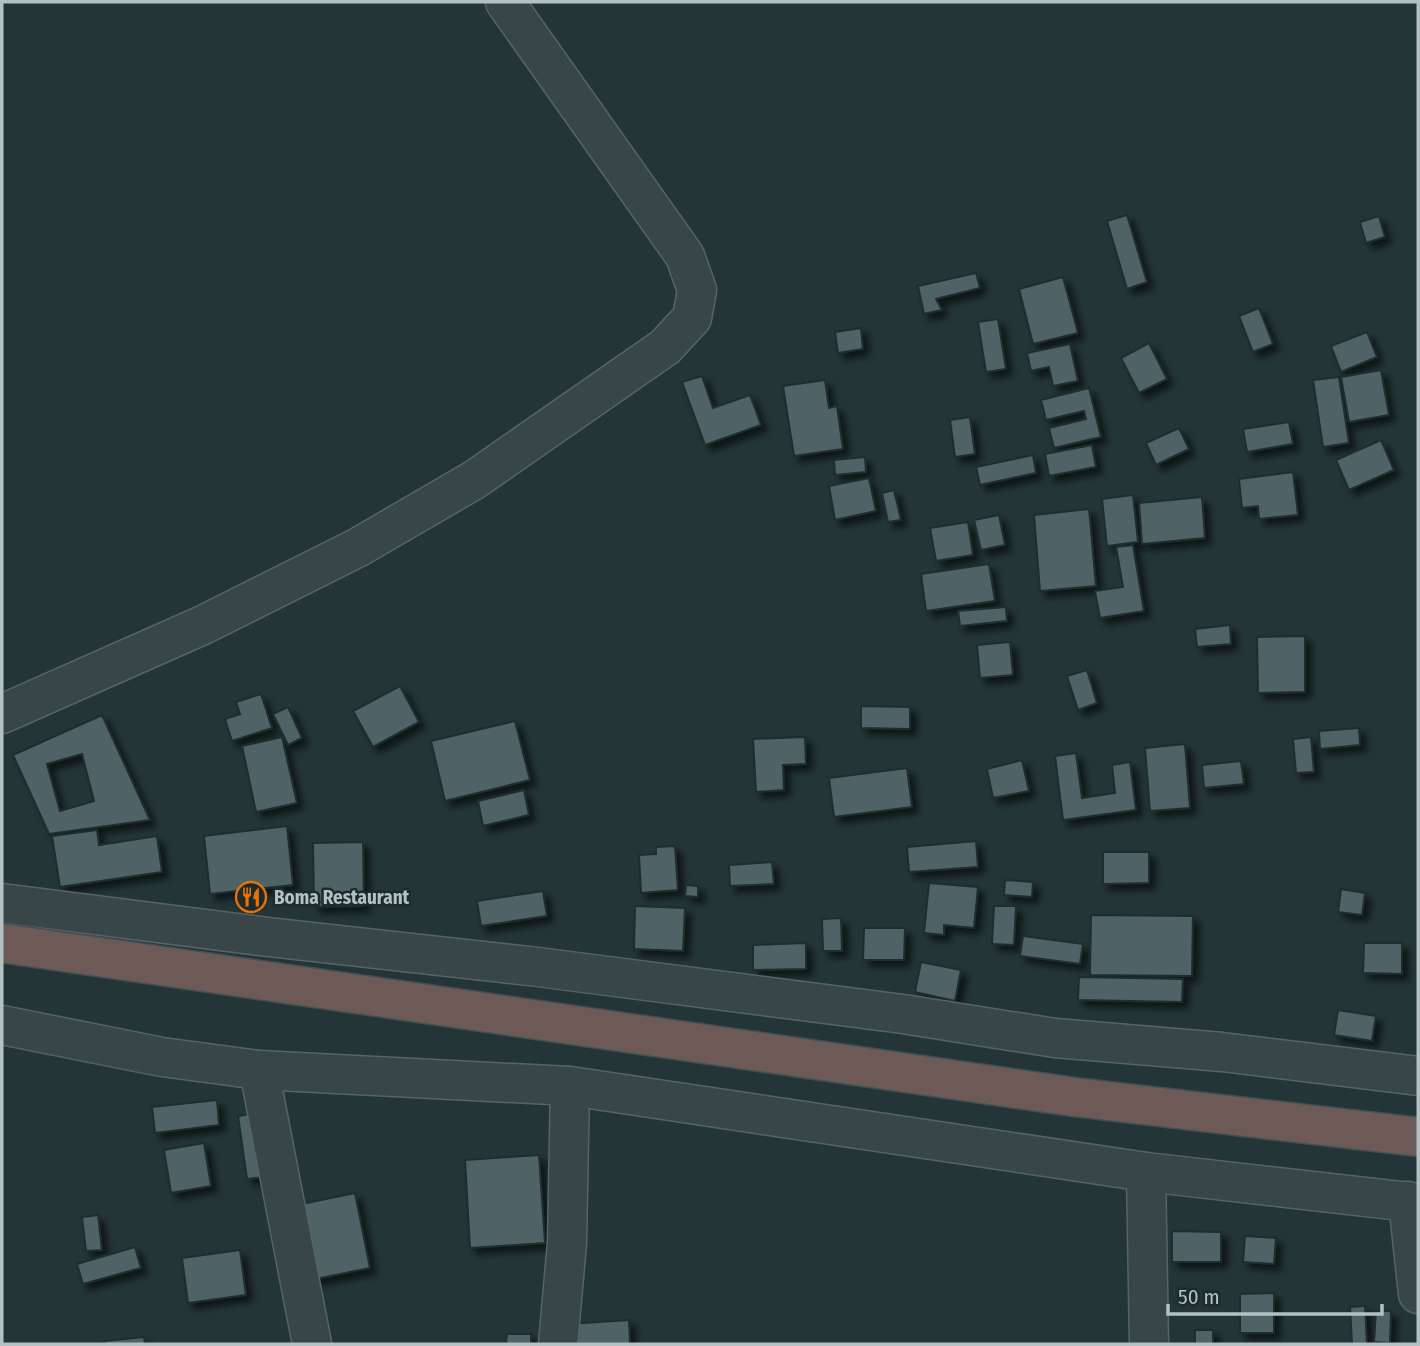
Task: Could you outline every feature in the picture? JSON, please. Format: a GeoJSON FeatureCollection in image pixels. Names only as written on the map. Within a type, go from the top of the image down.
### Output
{"type":"FeatureCollection","features":[{"type":"Feature","properties":{"kind":"highway"},"geometry":{"type":"LineString","coordinates":[[2,943],[1074,1097],[1418,1138]]}},
{"type":"Feature","properties":{"kind":"street"},"geometry":{"type":"LineString","coordinates":[[2,714],[203,625],[357,548],[474,480],[665,347],[692,318],[697,290],[685,256],[505,2]]}},
{"type":"Feature","properties":{"kind":"street"},"geometry":{"type":"LineString","coordinates":[[2,903],[538,967],[903,1014],[1055,1038],[1222,1052],[1418,1076]]}},
{"type":"Feature","properties":{"kind":"street"},"geometry":{"type":"LineString","coordinates":[[2,1025],[162,1057],[259,1070],[570,1086],[1146,1172],[1413,1202],[1418,1294]]}},
{"type":"Feature","properties":{"kind":"street"},"geometry":{"type":"LineString","coordinates":[[259,1070],[312,1344]]}},
{"type":"Feature","properties":{"kind":"street"},"geometry":{"type":"LineString","coordinates":[[558,1344],[567,1243],[570,1086]]}},
{"type":"Feature","properties":{"kind":"street"},"geometry":{"type":"LineString","coordinates":[[1146,1172],[1149,1344]]}},
{"type":"Feature","properties":{"kind":"building"},"geometry":{"type":"Polygon","coordinates":[[[1127,215],[1147,282],[1127,289],[1107,221],[1127,215]]]}},
{"type":"Feature","properties":{"kind":"building"},"geometry":{"type":"Polygon","coordinates":[[[1379,216],[1385,237],[1366,243],[1360,222],[1379,216]]]}},
{"type":"Feature","properties":{"kind":"building"},"geometry":{"type":"Polygon","coordinates":[[[976,273],[980,288],[936,299],[942,310],[924,314],[918,286],[976,273]]]}},
{"type":"Feature","properties":{"kind":"building"},"geometry":{"type":"Polygon","coordinates":[[[1063,277],[1078,333],[1033,344],[1019,289],[1063,277]]]}},
{"type":"Feature","properties":{"kind":"building"},"geometry":{"type":"Polygon","coordinates":[[[1259,308],[1273,344],[1253,352],[1239,316],[1259,308]]]}},
{"type":"Feature","properties":{"kind":"building"},"geometry":{"type":"Polygon","coordinates":[[[998,319],[1006,369],[986,372],[978,322],[998,319]]]}},
{"type":"Feature","properties":{"kind":"building"},"geometry":{"type":"Polygon","coordinates":[[[861,328],[863,349],[838,353],[835,332],[861,328]]]}},
{"type":"Feature","properties":{"kind":"building"},"geometry":{"type":"Polygon","coordinates":[[[1367,332],[1377,357],[1341,372],[1331,346],[1367,332]]]}},
{"type":"Feature","properties":{"kind":"building"},"geometry":{"type":"Polygon","coordinates":[[[1149,343],[1167,379],[1139,393],[1121,358],[1149,343]]]}},
{"type":"Feature","properties":{"kind":"building"},"geometry":{"type":"Polygon","coordinates":[[[1070,344],[1078,381],[1053,386],[1049,367],[1031,371],[1027,353],[1070,344]]]}},
{"type":"Feature","properties":{"kind":"building"},"geometry":{"type":"Polygon","coordinates":[[[1381,370],[1389,415],[1349,422],[1341,377],[1381,370]]]}},
{"type":"Feature","properties":{"kind":"building"},"geometry":{"type":"Polygon","coordinates":[[[702,376],[713,408],[750,395],[761,425],[705,445],[682,382],[702,376]]]}},
{"type":"Feature","properties":{"kind":"building"},"geometry":{"type":"Polygon","coordinates":[[[1339,377],[1349,443],[1323,447],[1313,380],[1339,377]]]}},
{"type":"Feature","properties":{"kind":"building"},"geometry":{"type":"Polygon","coordinates":[[[825,380],[829,408],[837,406],[843,449],[794,456],[783,386],[825,380]]]}},
{"type":"Feature","properties":{"kind":"building"},"geometry":{"type":"Polygon","coordinates":[[[1089,388],[1101,437],[1054,448],[1049,428],[1086,419],[1084,411],[1046,420],[1041,400],[1089,388]]]}},
{"type":"Feature","properties":{"kind":"building"},"geometry":{"type":"Polygon","coordinates":[[[970,417],[975,454],[955,457],[950,420],[970,417]]]}},
{"type":"Feature","properties":{"kind":"building"},"geometry":{"type":"Polygon","coordinates":[[[1289,422],[1293,444],[1247,452],[1243,429],[1289,422]]]}},
{"type":"Feature","properties":{"kind":"building"},"geometry":{"type":"Polygon","coordinates":[[[1179,428],[1189,449],[1156,465],[1146,443],[1179,428]]]}},
{"type":"Feature","properties":{"kind":"building"},"geometry":{"type":"Polygon","coordinates":[[[1381,440],[1394,470],[1349,490],[1336,460],[1381,440]]]}},
{"type":"Feature","properties":{"kind":"building"},"geometry":{"type":"Polygon","coordinates":[[[1092,445],[1096,467],[1049,476],[1045,454],[1092,445]]]}},
{"type":"Feature","properties":{"kind":"building"},"geometry":{"type":"Polygon","coordinates":[[[1033,455],[1036,473],[980,485],[976,467],[1033,455]]]}},
{"type":"Feature","properties":{"kind":"building"},"geometry":{"type":"Polygon","coordinates":[[[865,457],[866,472],[835,475],[834,460],[865,457]]]}},
{"type":"Feature","properties":{"kind":"building"},"geometry":{"type":"Polygon","coordinates":[[[1293,472],[1298,515],[1259,519],[1258,506],[1242,508],[1239,479],[1293,472]]]}},
{"type":"Feature","properties":{"kind":"building"},"geometry":{"type":"Polygon","coordinates":[[[869,478],[876,511],[835,520],[829,486],[869,478]]]}},
{"type":"Feature","properties":{"kind":"building"},"geometry":{"type":"Polygon","coordinates":[[[894,490],[901,520],[888,522],[882,493],[894,490]]]}},
{"type":"Feature","properties":{"kind":"building"},"geometry":{"type":"Polygon","coordinates":[[[1133,495],[1138,542],[1107,546],[1102,499],[1133,495]]]}},
{"type":"Feature","properties":{"kind":"building"},"geometry":{"type":"Polygon","coordinates":[[[1202,497],[1205,538],[1142,544],[1139,503],[1202,497]]]}},
{"type":"Feature","properties":{"kind":"building"},"geometry":{"type":"Polygon","coordinates":[[[1089,509],[1096,586],[1040,591],[1034,515],[1089,509]]]}},
{"type":"Feature","properties":{"kind":"building"},"geometry":{"type":"Polygon","coordinates":[[[999,515],[1005,545],[981,550],[974,520],[999,515]]]}},
{"type":"Feature","properties":{"kind":"building"},"geometry":{"type":"Polygon","coordinates":[[[968,522],[973,555],[936,561],[930,528],[968,522]]]}},
{"type":"Feature","properties":{"kind":"building"},"geometry":{"type":"Polygon","coordinates":[[[1133,545],[1144,611],[1100,618],[1095,591],[1123,587],[1116,547],[1133,545]]]}},
{"type":"Feature","properties":{"kind":"building"},"geometry":{"type":"Polygon","coordinates":[[[989,564],[995,601],[926,611],[921,574],[989,564]]]}},
{"type":"Feature","properties":{"kind":"building"},"geometry":{"type":"Polygon","coordinates":[[[1006,607],[1007,621],[960,626],[958,611],[1006,607]]]}},
{"type":"Feature","properties":{"kind":"building"},"geometry":{"type":"Polygon","coordinates":[[[1230,625],[1231,644],[1197,647],[1195,629],[1230,625]]]}},
{"type":"Feature","properties":{"kind":"building"},"geometry":{"type":"Polygon","coordinates":[[[1305,636],[1305,692],[1258,693],[1257,637],[1305,636]]]}},
{"type":"Feature","properties":{"kind":"building"},"geometry":{"type":"Polygon","coordinates":[[[1010,642],[1013,675],[980,678],[977,645],[1010,642]]]}},
{"type":"Feature","properties":{"kind":"building"},"geometry":{"type":"Polygon","coordinates":[[[1087,670],[1097,703],[1078,710],[1067,676],[1087,670]]]}},
{"type":"Feature","properties":{"kind":"building"},"geometry":{"type":"Polygon","coordinates":[[[400,686],[419,722],[373,747],[353,711],[400,686]]]}},
{"type":"Feature","properties":{"kind":"building"},"geometry":{"type":"Polygon","coordinates":[[[261,694],[272,728],[232,741],[225,719],[240,714],[236,702],[261,694]]]}},
{"type":"Feature","properties":{"kind":"building"},"geometry":{"type":"Polygon","coordinates":[[[861,706],[910,707],[910,729],[861,728],[861,706]]]}},
{"type":"Feature","properties":{"kind":"building"},"geometry":{"type":"Polygon","coordinates":[[[288,707],[302,738],[288,745],[273,714],[288,707]]]}},
{"type":"Feature","properties":{"kind":"building"},"geometry":{"type":"Polygon","coordinates":[[[102,715],[150,820],[49,834],[13,755],[102,715]],[[82,754],[47,764],[60,811],[94,801],[82,754]]]}},
{"type":"Feature","properties":{"kind":"building"},"geometry":{"type":"Polygon","coordinates":[[[515,721],[530,780],[445,801],[431,741],[515,721]]]}},
{"type":"Feature","properties":{"kind":"building"},"geometry":{"type":"Polygon","coordinates":[[[1359,728],[1360,745],[1320,749],[1319,731],[1359,728]]]}},
{"type":"Feature","properties":{"kind":"building"},"geometry":{"type":"Polygon","coordinates":[[[282,737],[297,803],[256,812],[242,746],[282,737]]]}},
{"type":"Feature","properties":{"kind":"building"},"geometry":{"type":"Polygon","coordinates":[[[805,737],[806,764],[783,765],[784,790],[756,792],[753,739],[805,737]]]}},
{"type":"Feature","properties":{"kind":"building"},"geometry":{"type":"Polygon","coordinates":[[[1311,737],[1314,772],[1296,773],[1293,739],[1311,737]]]}},
{"type":"Feature","properties":{"kind":"building"},"geometry":{"type":"Polygon","coordinates":[[[1185,744],[1190,808],[1150,811],[1145,748],[1185,744]]]}},
{"type":"Feature","properties":{"kind":"building"},"geometry":{"type":"Polygon","coordinates":[[[1076,753],[1082,798],[1115,793],[1112,765],[1130,762],[1136,810],[1063,820],[1055,756],[1076,753]]]}},
{"type":"Feature","properties":{"kind":"building"},"geometry":{"type":"Polygon","coordinates":[[[1022,760],[1029,791],[993,798],[987,769],[1022,760]]]}},
{"type":"Feature","properties":{"kind":"building"},"geometry":{"type":"Polygon","coordinates":[[[1241,761],[1244,784],[1204,788],[1202,765],[1241,761]]]}},
{"type":"Feature","properties":{"kind":"building"},"geometry":{"type":"Polygon","coordinates":[[[907,768],[912,807],[834,817],[829,778],[907,768]]]}},
{"type":"Feature","properties":{"kind":"building"},"geometry":{"type":"Polygon","coordinates":[[[524,790],[529,815],[483,826],[478,801],[524,790]]]}},
{"type":"Feature","properties":{"kind":"building"},"geometry":{"type":"Polygon","coordinates":[[[287,826],[293,885],[210,894],[204,836],[287,826]]]}},
{"type":"Feature","properties":{"kind":"building"},"geometry":{"type":"Polygon","coordinates":[[[97,830],[99,845],[157,836],[162,872],[60,887],[52,836],[97,830]]]}},
{"type":"Feature","properties":{"kind":"building"},"geometry":{"type":"Polygon","coordinates":[[[976,841],[978,867],[909,872],[907,847],[976,841]]]}},
{"type":"Feature","properties":{"kind":"building"},"geometry":{"type":"Polygon","coordinates":[[[363,842],[364,906],[314,907],[313,843],[363,842]]]}},
{"type":"Feature","properties":{"kind":"building"},"geometry":{"type":"Polygon","coordinates":[[[675,846],[678,890],[641,893],[639,855],[656,854],[656,847],[675,846]]]}},
{"type":"Feature","properties":{"kind":"building"},"geometry":{"type":"Polygon","coordinates":[[[1103,852],[1149,852],[1149,883],[1103,884],[1103,852]]]}},
{"type":"Feature","properties":{"kind":"building"},"geometry":{"type":"Polygon","coordinates":[[[772,862],[774,884],[730,886],[729,865],[772,862]]]}},
{"type":"Feature","properties":{"kind":"building"},"geometry":{"type":"Polygon","coordinates":[[[1005,880],[1033,882],[1032,897],[1004,895],[1005,880]]]}},
{"type":"Feature","properties":{"kind":"building"},"geometry":{"type":"Polygon","coordinates":[[[929,883],[978,887],[974,928],[944,925],[944,935],[924,933],[929,883]]]}},
{"type":"Feature","properties":{"kind":"building"},"geometry":{"type":"Polygon","coordinates":[[[686,885],[698,886],[698,897],[685,896],[686,885]]]}},
{"type":"Feature","properties":{"kind":"building"},"geometry":{"type":"Polygon","coordinates":[[[1341,889],[1365,893],[1362,915],[1338,912],[1341,889]]]}},
{"type":"Feature","properties":{"kind":"building"},"geometry":{"type":"Polygon","coordinates":[[[543,891],[547,916],[481,926],[477,901],[543,891]]]}},
{"type":"Feature","properties":{"kind":"building"},"geometry":{"type":"Polygon","coordinates":[[[635,906],[685,908],[683,951],[634,949],[635,906]]]}},
{"type":"Feature","properties":{"kind":"building"},"geometry":{"type":"Polygon","coordinates":[[[994,906],[1016,906],[1014,945],[992,944],[994,906]]]}},
{"type":"Feature","properties":{"kind":"building"},"geometry":{"type":"Polygon","coordinates":[[[1091,915],[1193,916],[1192,976],[1090,975],[1091,915]]]}},
{"type":"Feature","properties":{"kind":"building"},"geometry":{"type":"Polygon","coordinates":[[[841,918],[842,951],[823,951],[822,919],[841,918]]]}},
{"type":"Feature","properties":{"kind":"building"},"geometry":{"type":"Polygon","coordinates":[[[864,928],[905,928],[904,960],[863,960],[864,928]]]}},
{"type":"Feature","properties":{"kind":"building"},"geometry":{"type":"Polygon","coordinates":[[[1023,936],[1083,944],[1080,964],[1020,956],[1023,936]]]}},
{"type":"Feature","properties":{"kind":"building"},"geometry":{"type":"Polygon","coordinates":[[[806,943],[806,969],[753,970],[753,945],[806,943]]]}},
{"type":"Feature","properties":{"kind":"building"},"geometry":{"type":"Polygon","coordinates":[[[1364,943],[1402,943],[1402,974],[1363,973],[1364,943]]]}},
{"type":"Feature","properties":{"kind":"building"},"geometry":{"type":"Polygon","coordinates":[[[921,962],[961,970],[955,1001],[915,992],[921,962]]]}},
{"type":"Feature","properties":{"kind":"building"},"geometry":{"type":"Polygon","coordinates":[[[1079,977],[1183,979],[1182,1002],[1078,1000],[1079,977]]]}},
{"type":"Feature","properties":{"kind":"building"},"geometry":{"type":"Polygon","coordinates":[[[1338,1010],[1376,1016],[1372,1041],[1334,1035],[1338,1010]]]}},
{"type":"Feature","properties":{"kind":"building"},"geometry":{"type":"Polygon","coordinates":[[[217,1100],[219,1125],[155,1133],[152,1107],[217,1100]]]}},
{"type":"Feature","properties":{"kind":"building"},"geometry":{"type":"Polygon","coordinates":[[[264,1112],[273,1176],[247,1179],[238,1116],[264,1112]]]}},
{"type":"Feature","properties":{"kind":"building"},"geometry":{"type":"Polygon","coordinates":[[[204,1143],[211,1186],[171,1193],[164,1150],[204,1143]]]}},
{"type":"Feature","properties":{"kind":"building"},"geometry":{"type":"Polygon","coordinates":[[[539,1155],[545,1243],[470,1248],[465,1160],[539,1155]]]}},
{"type":"Feature","properties":{"kind":"building"},"geometry":{"type":"Polygon","coordinates":[[[355,1193],[370,1268],[306,1281],[292,1206],[355,1193]]]}},
{"type":"Feature","properties":{"kind":"building"},"geometry":{"type":"Polygon","coordinates":[[[98,1215],[102,1250],[86,1251],[82,1217],[98,1215]]]}},
{"type":"Feature","properties":{"kind":"building"},"geometry":{"type":"Polygon","coordinates":[[[1172,1231],[1221,1232],[1221,1262],[1172,1262],[1172,1231]]]}},
{"type":"Feature","properties":{"kind":"building"},"geometry":{"type":"Polygon","coordinates":[[[1245,1236],[1276,1238],[1274,1264],[1243,1262],[1245,1236]]]}},
{"type":"Feature","properties":{"kind":"building"},"geometry":{"type":"Polygon","coordinates":[[[135,1247],[141,1268],[83,1284],[77,1264],[135,1247]]]}},
{"type":"Feature","properties":{"kind":"building"},"geometry":{"type":"Polygon","coordinates":[[[240,1250],[246,1295],[188,1303],[182,1258],[240,1250]]]}},
{"type":"Feature","properties":{"kind":"building"},"geometry":{"type":"Polygon","coordinates":[[[1274,1293],[1274,1333],[1240,1333],[1240,1294],[1274,1293]]]}},
{"type":"Feature","properties":{"kind":"building"},"geometry":{"type":"Polygon","coordinates":[[[1365,1306],[1367,1344],[1352,1344],[1350,1307],[1365,1306]]]}},
{"type":"Feature","properties":{"kind":"building"},"geometry":{"type":"Polygon","coordinates":[[[1376,1311],[1391,1311],[1390,1343],[1374,1342],[1376,1311]]]}},
{"type":"Feature","properties":{"kind":"building"},"geometry":{"type":"Polygon","coordinates":[[[629,1320],[630,1344],[569,1344],[568,1324],[629,1320]]]}},
{"type":"Feature","properties":{"kind":"building"},"geometry":{"type":"Polygon","coordinates":[[[1195,1330],[1213,1330],[1213,1344],[1195,1344],[1195,1330]]]}},
{"type":"Feature","properties":{"kind":"building"},"geometry":{"type":"Polygon","coordinates":[[[507,1334],[531,1334],[531,1344],[506,1344],[507,1334]]]}},
{"type":"Feature","properties":{"kind":"building"},"geometry":{"type":"Polygon","coordinates":[[[144,1337],[145,1344],[105,1344],[104,1341],[144,1337]]]}},
{"type":"Feature","properties":{"kind":"place","name":"Boma Restaurant"},"geometry":{"type":"Point","coordinates":[251,897]}}]}
